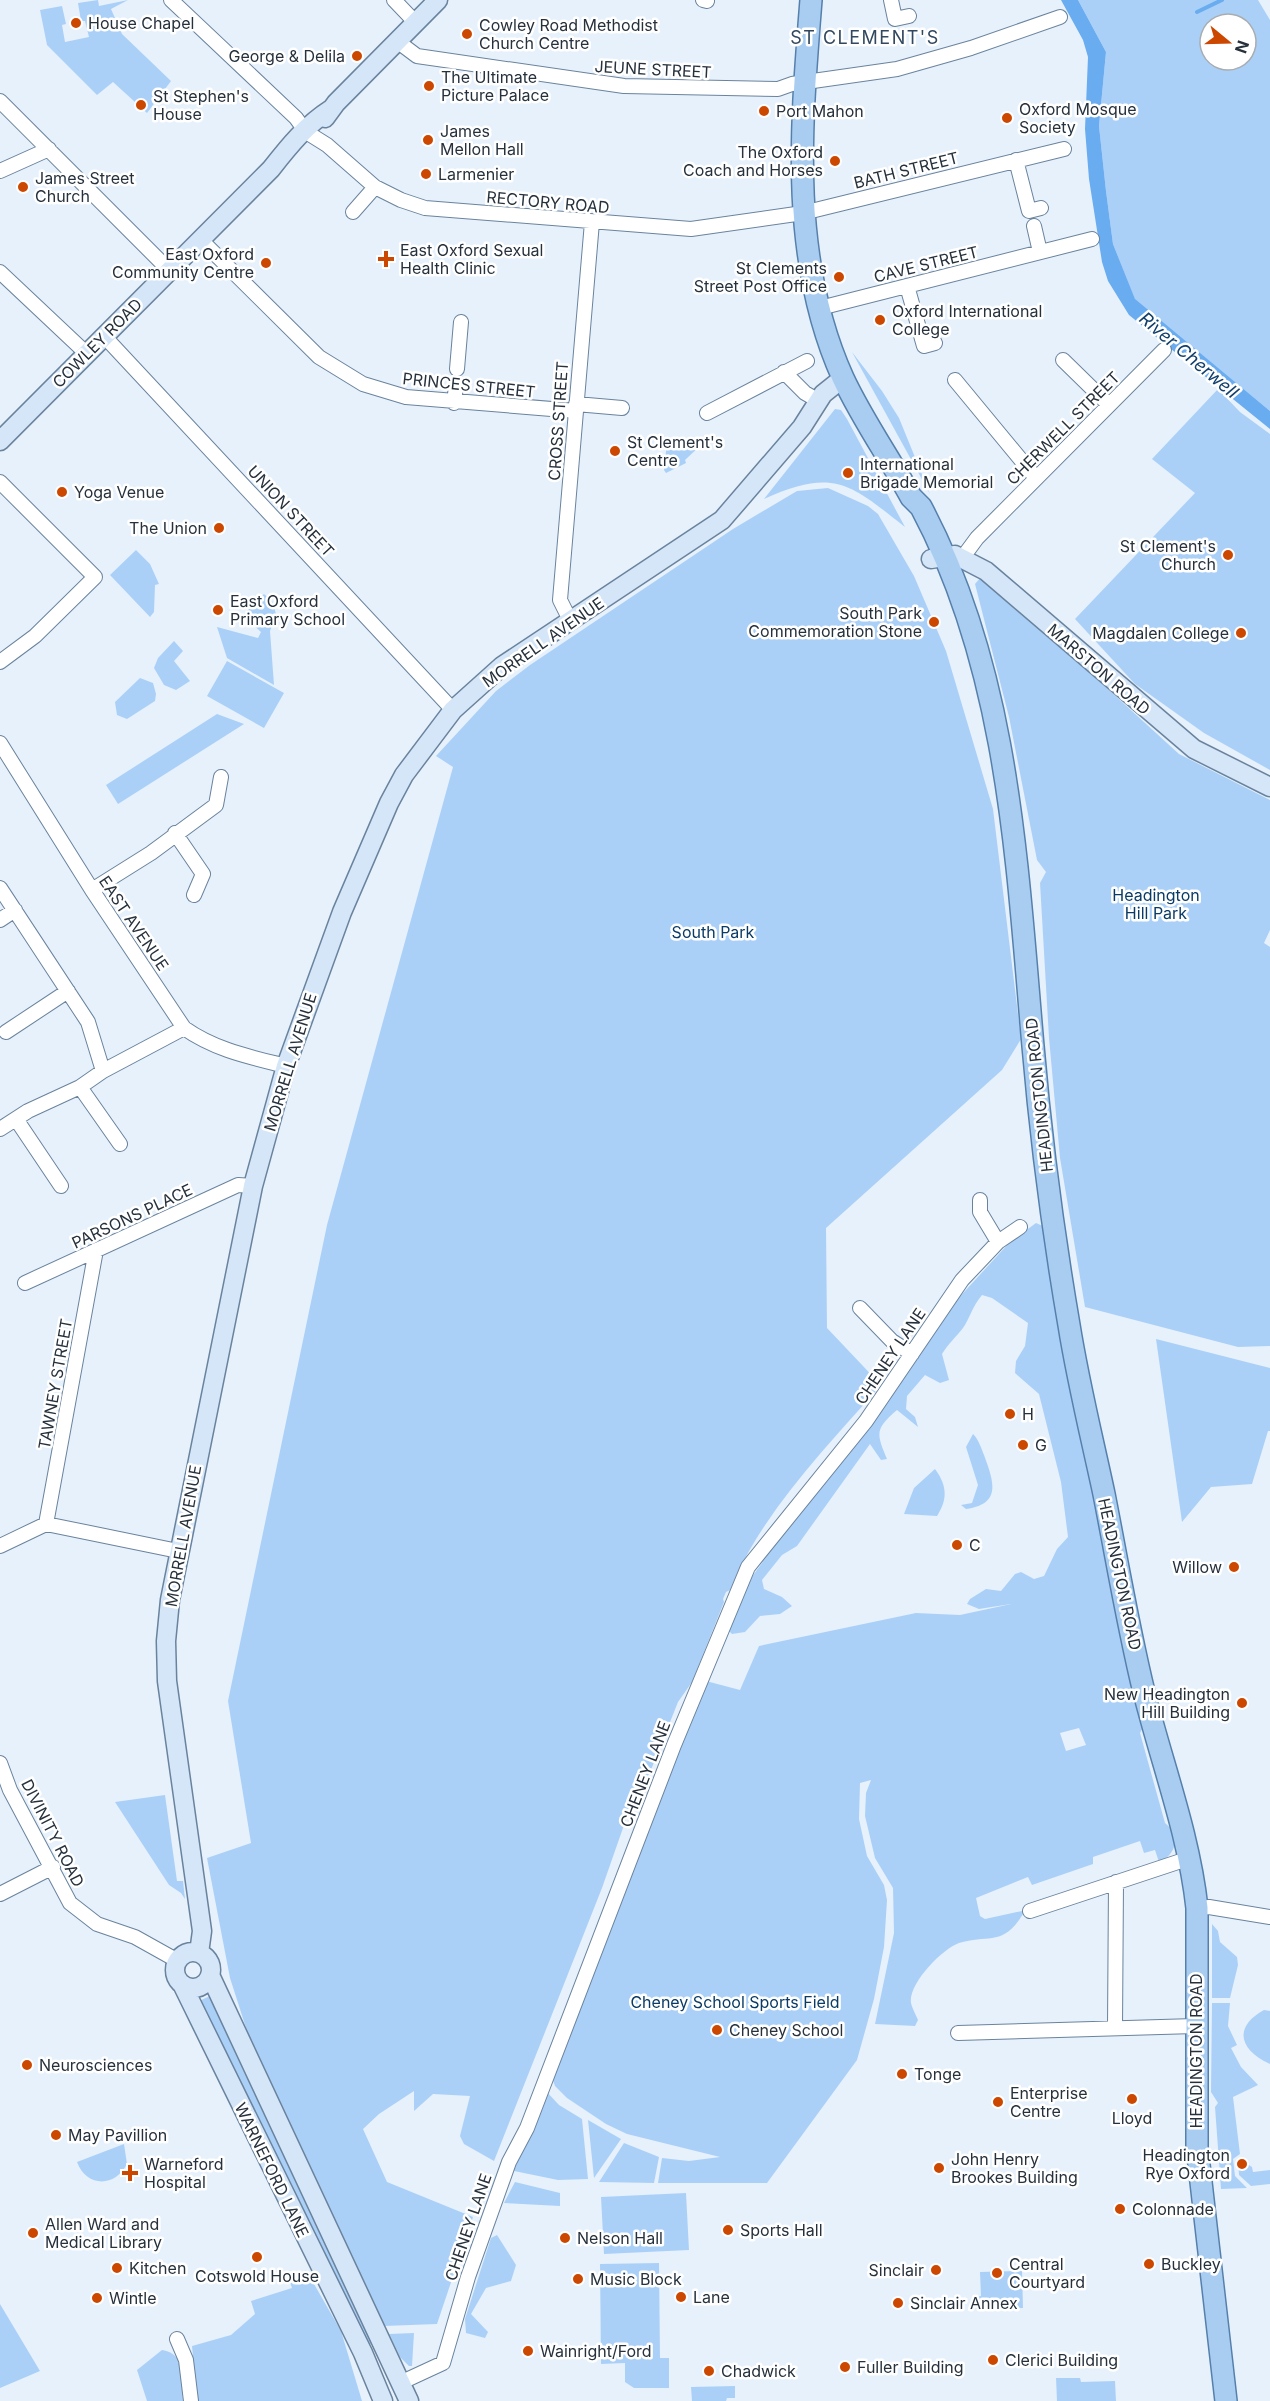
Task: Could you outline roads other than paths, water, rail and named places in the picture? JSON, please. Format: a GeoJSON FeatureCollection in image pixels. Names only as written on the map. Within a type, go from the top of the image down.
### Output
{"type":"FeatureCollection","features":[{"type":"Feature","properties":{"kind":"main road","name":"HEADINGTON ROAD"},"geometry":{"type":"LineString","coordinates":[[811,0],[801,146],[803,213],[808,256],[820,308],[843,378],[910,497],[921,507],[946,557],[980,660],[1011,807],[1019,870],[1041,1129],[1051,1214],[1069,1326],[1144,1689],[1190,1858],[1197,1908],[1195,2026],[1198,2169],[1226,2401]]}},
{"type":"Feature","properties":{"kind":"street","name":"RECTORY ROAD"},"geometry":{"type":"LineString","coordinates":[[171,0],[296,118],[307,132],[375,187],[401,200],[425,207],[691,229],[803,213]]}},
{"type":"Feature","properties":{"kind":"street"},"geometry":{"type":"LineString","coordinates":[[394,0],[416,23]]}},
{"type":"Feature","properties":{"kind":"street","name":"COWLEY ROAD"},"geometry":{"type":"LineString","coordinates":[[0,441],[438,0]]}},
{"type":"Feature","properties":{"kind":"street"},"geometry":{"type":"LineString","coordinates":[[891,0],[895,19],[909,16]]}},
{"type":"Feature","properties":{"kind":"street","name":"JEUNE STREET"},"geometry":{"type":"LineString","coordinates":[[397,41],[417,56],[624,86],[778,89],[804,82],[897,69],[971,48],[1060,17]]}},
{"type":"Feature","properties":{"kind":"street"},"geometry":{"type":"LineString","coordinates":[[0,101],[170,271]]}},
{"type":"Feature","properties":{"kind":"street"},"geometry":{"type":"LineString","coordinates":[[0,171],[49,149]]}},
{"type":"Feature","properties":{"kind":"street","name":"BATH STREET"},"geometry":{"type":"LineString","coordinates":[[803,213],[1064,149]]}},
{"type":"Feature","properties":{"kind":"street"},"geometry":{"type":"LineString","coordinates":[[1016,160],[1029,211],[1041,208]]}},
{"type":"Feature","properties":{"kind":"street"},"geometry":{"type":"LineString","coordinates":[[353,212],[375,187]]}},
{"type":"Feature","properties":{"kind":"street","name":"CROSS STREET"},"geometry":{"type":"LineString","coordinates":[[570,620],[560,600],[592,222]]}},
{"type":"Feature","properties":{"kind":"street"},"geometry":{"type":"LineString","coordinates":[[1034,226],[1040,252]]}},
{"type":"Feature","properties":{"kind":"street","name":"CAVE STREET"},"geometry":{"type":"LineString","coordinates":[[820,308],[1092,239]]}},
{"type":"Feature","properties":{"kind":"street","name":"PRINCES STREET"},"geometry":{"type":"LineString","coordinates":[[201,240],[319,357],[333,368],[384,392],[454,403],[622,408]]}},
{"type":"Feature","properties":{"kind":"street"},"geometry":{"type":"LineString","coordinates":[[0,272],[86,353]]}},
{"type":"Feature","properties":{"kind":"street"},"geometry":{"type":"LineString","coordinates":[[907,286],[924,346],[935,343]]}},
{"type":"Feature","properties":{"kind":"street"},"geometry":{"type":"LineString","coordinates":[[457,369],[461,322]]}},
{"type":"Feature","properties":{"kind":"street","name":"UNION STREET"},"geometry":{"type":"LineString","coordinates":[[104,336],[453,710]]}},
{"type":"Feature","properties":{"kind":"street","name":"CHERWELL STREET"},"geometry":{"type":"LineString","coordinates":[[946,557],[977,538],[1164,350]]}},
{"type":"Feature","properties":{"kind":"street"},"geometry":{"type":"LineString","coordinates":[[1063,360],[1108,405]]}},
{"type":"Feature","properties":{"kind":"street"},"geometry":{"type":"LineString","coordinates":[[707,413],[807,361]]}},
{"type":"Feature","properties":{"kind":"street"},"geometry":{"type":"LineString","coordinates":[[784,372],[805,393],[819,401]]}},
{"type":"Feature","properties":{"kind":"street","name":"MORRELL AVENUE"},"geometry":{"type":"LineString","coordinates":[[199,1953],[202,1931],[167,1681],[166,1641],[178,1551],[253,1186],[286,1066],[335,929],[389,803],[423,746],[453,710],[502,666],[722,520],[795,435],[828,389],[843,378]]}},
{"type":"Feature","properties":{"kind":"street"},"geometry":{"type":"LineString","coordinates":[[955,380],[1036,478]]}},
{"type":"Feature","properties":{"kind":"street"},"geometry":{"type":"LineString","coordinates":[[454,403],[456,386]]}},
{"type":"Feature","properties":{"kind":"street"},"geometry":{"type":"LineString","coordinates":[[0,482],[95,578],[35,636],[0,662]]}},
{"type":"Feature","properties":{"kind":"street","name":"MARSTON ROAD"},"geometry":{"type":"LineString","coordinates":[[946,557],[993,575],[1127,694],[1194,749],[1270,788]]}},
{"type":"Feature","properties":{"kind":"street","name":"EAST AVENUE"},"geometry":{"type":"LineString","coordinates":[[0,743],[92,890],[184,1028],[203,1041],[248,1058],[286,1066]]}},
{"type":"Feature","properties":{"kind":"street"},"geometry":{"type":"LineString","coordinates":[[92,890],[151,853],[216,805],[221,777]]}},
{"type":"Feature","properties":{"kind":"street"},"geometry":{"type":"LineString","coordinates":[[175,834],[202,874],[194,896]]}},
{"type":"Feature","properties":{"kind":"street"},"geometry":{"type":"LineString","coordinates":[[0,888],[88,1022],[103,1071]]}},
{"type":"Feature","properties":{"kind":"street"},"geometry":{"type":"LineString","coordinates":[[0,920],[15,910]]}},
{"type":"Feature","properties":{"kind":"street"},"geometry":{"type":"LineString","coordinates":[[6,1032],[68,991]]}},
{"type":"Feature","properties":{"kind":"street"},"geometry":{"type":"LineString","coordinates":[[0,1129],[80,1088],[103,1071],[184,1028]]}},
{"type":"Feature","properties":{"kind":"street"},"geometry":{"type":"LineString","coordinates":[[80,1088],[120,1144]]}},
{"type":"Feature","properties":{"kind":"street"},"geometry":{"type":"LineString","coordinates":[[16,1119],[61,1186]]}},
{"type":"Feature","properties":{"kind":"street","name":"PARSONS PLACE"},"geometry":{"type":"LineString","coordinates":[[25,1282],[238,1185],[253,1186]]}},
{"type":"Feature","properties":{"kind":"street"},"geometry":{"type":"LineString","coordinates":[[980,1200],[980,1212],[998,1242]]}},
{"type":"Feature","properties":{"kind":"street","name":"CHENEY LANE"},"geometry":{"type":"LineString","coordinates":[[402,2382],[438,2367],[447,2355],[468,2277],[509,2162],[527,2128],[674,1745],[748,1567],[866,1421],[962,1280],[998,1242],[1020,1227]]}},
{"type":"Feature","properties":{"kind":"street","name":"TAWNEY STREET"},"geometry":{"type":"LineString","coordinates":[[46,1524],[96,1250]]}},
{"type":"Feature","properties":{"kind":"street"},"geometry":{"type":"LineString","coordinates":[[860,1308],[892,1341],[912,1354]]}},
{"type":"Feature","properties":{"kind":"street"},"geometry":{"type":"LineString","coordinates":[[0,1546],[46,1524],[178,1551]]}},
{"type":"Feature","properties":{"kind":"street","name":"DIVINITY ROAD"},"geometry":{"type":"LineString","coordinates":[[0,1763],[10,1790],[70,1903],[87,1918],[135,1937],[178,1961]]}},
{"type":"Feature","properties":{"kind":"street"},"geometry":{"type":"LineString","coordinates":[[1030,1911],[1190,1858]]}},
{"type":"Feature","properties":{"kind":"street"},"geometry":{"type":"LineString","coordinates":[[0,1894],[52,1866]]}},
{"type":"Feature","properties":{"kind":"street"},"geometry":{"type":"LineString","coordinates":[[1115,2027],[1116,1882]]}},
{"type":"Feature","properties":{"kind":"street"},"geometry":{"type":"LineString","coordinates":[[1197,1908],[1209,1907],[1270,1917]]}},
{"type":"Feature","properties":{"kind":"street"},"geometry":{"type":"LineString","coordinates":[[199,1953],[209,1962],[210,1975],[207,1983],[200,1987],[183,1986],[176,1974],[178,1961],[185,1954],[199,1953]]}},
{"type":"Feature","properties":{"kind":"street","name":"WARNEFORD LANE"},"geometry":{"type":"LineString","coordinates":[[210,1975],[409,2401]]}},
{"type":"Feature","properties":{"kind":"street","name":"WARNEFORD LANE"},"geometry":{"type":"LineString","coordinates":[[183,1986],[363,2353],[383,2401]]}},
{"type":"Feature","properties":{"kind":"street"},"geometry":{"type":"LineString","coordinates":[[958,2032],[1195,2026]]}},
{"type":"Feature","properties":{"kind":"street"},"geometry":{"type":"LineString","coordinates":[[177,2339],[186,2360],[192,2401]]}},
{"type":"Feature","properties":{"kind":"street"},"geometry":{"type":"LineString","coordinates":[[363,2353],[382,2342]]}},
{"type":"Feature","properties":{"kind":"water","name":"River Cherwell"},"geometry":{"type":"Polygon","coordinates":[[[1061,0],[1078,0],[1106,52],[1099,126],[1106,191],[1113,244],[1135,299],[1270,411],[1270,429],[1129,315],[1108,281],[1102,262],[1089,179],[1085,129],[1088,57],[1083,40],[1061,0]]]}},
{"type":"Feature","properties":{"kind":"waterway"},"geometry":{"type":"LineString","coordinates":[[1197,12],[1222,0]]}},
{"type":"Feature","properties":{"kind":"place","name":"House Chapel"},"geometry":{"type":"Point","coordinates":[76,23]}},
{"type":"Feature","properties":{"kind":"place","name":"Cowley Road Methodist Church Centre"},"geometry":{"type":"Point","coordinates":[467,34]}},
{"type":"Feature","properties":{"kind":"place","name":"George & Delila"},"geometry":{"type":"Point","coordinates":[357,56]}},
{"type":"Feature","properties":{"kind":"place","name":"The Ultimate Picture Palace"},"geometry":{"type":"Point","coordinates":[429,86]}},
{"type":"Feature","properties":{"kind":"place","name":"St Stephen's House"},"geometry":{"type":"Point","coordinates":[141,105]}},
{"type":"Feature","properties":{"kind":"place","name":"Port Mahon"},"geometry":{"type":"Point","coordinates":[764,111]}},
{"type":"Feature","properties":{"kind":"place","name":"Oxford Mosque Society"},"geometry":{"type":"Point","coordinates":[1007,118]}},
{"type":"Feature","properties":{"kind":"place","name":"James Mellon Hall"},"geometry":{"type":"Point","coordinates":[428,140]}},
{"type":"Feature","properties":{"kind":"place","name":"The Oxford Coach and Horses"},"geometry":{"type":"Point","coordinates":[835,161]}},
{"type":"Feature","properties":{"kind":"place","name":"Larmenier"},"geometry":{"type":"Point","coordinates":[426,174]}},
{"type":"Feature","properties":{"kind":"place","name":"James Street Church"},"geometry":{"type":"Point","coordinates":[23,187]}},
{"type":"Feature","properties":{"kind":"place","name":"East Oxford Sexual Health Clinic"},"geometry":{"type":"Point","coordinates":[386,259]}},
{"type":"Feature","properties":{"kind":"place","name":"East Oxford Community Centre"},"geometry":{"type":"Point","coordinates":[266,263]}},
{"type":"Feature","properties":{"kind":"place","name":"St Clements Street Post Office"},"geometry":{"type":"Point","coordinates":[839,277]}},
{"type":"Feature","properties":{"kind":"place","name":"Oxford International College"},"geometry":{"type":"Point","coordinates":[880,320]}},
{"type":"Feature","properties":{"kind":"place","name":"St Clement's Centre"},"geometry":{"type":"Point","coordinates":[615,451]}},
{"type":"Feature","properties":{"kind":"place","name":"International Brigade Memorial"},"geometry":{"type":"Point","coordinates":[848,473]}},
{"type":"Feature","properties":{"kind":"place","name":"Yoga Venue"},"geometry":{"type":"Point","coordinates":[62,492]}},
{"type":"Feature","properties":{"kind":"place","name":"The Union"},"geometry":{"type":"Point","coordinates":[219,528]}},
{"type":"Feature","properties":{"kind":"place","name":"St Clement's Church"},"geometry":{"type":"Point","coordinates":[1228,555]}},
{"type":"Feature","properties":{"kind":"place","name":"East Oxford Primary School"},"geometry":{"type":"Point","coordinates":[218,610]}},
{"type":"Feature","properties":{"kind":"place","name":"South Park Commemoration Stone"},"geometry":{"type":"Point","coordinates":[934,622]}},
{"type":"Feature","properties":{"kind":"place","name":"Magdalen College"},"geometry":{"type":"Point","coordinates":[1241,633]}},
{"type":"Feature","properties":{"kind":"place","name":"H"},"geometry":{"type":"Point","coordinates":[1010,1414]}},
{"type":"Feature","properties":{"kind":"place","name":"G"},"geometry":{"type":"Point","coordinates":[1023,1445]}},
{"type":"Feature","properties":{"kind":"place","name":"C"},"geometry":{"type":"Point","coordinates":[957,1545]}},
{"type":"Feature","properties":{"kind":"place","name":"Willow"},"geometry":{"type":"Point","coordinates":[1234,1567]}},
{"type":"Feature","properties":{"kind":"place","name":"New Headington Hill Building"},"geometry":{"type":"Point","coordinates":[1242,1703]}},
{"type":"Feature","properties":{"kind":"place","name":"Cheney School"},"geometry":{"type":"Point","coordinates":[717,2030]}},
{"type":"Feature","properties":{"kind":"place","name":"Neurosciences"},"geometry":{"type":"Point","coordinates":[27,2065]}},
{"type":"Feature","properties":{"kind":"place","name":"Tonge"},"geometry":{"type":"Point","coordinates":[902,2074]}},
{"type":"Feature","properties":{"kind":"place","name":"Lloyd"},"geometry":{"type":"Point","coordinates":[1132,2099]}},
{"type":"Feature","properties":{"kind":"place","name":"Enterprise Centre"},"geometry":{"type":"Point","coordinates":[998,2102]}},
{"type":"Feature","properties":{"kind":"place","name":"May Pavillion"},"geometry":{"type":"Point","coordinates":[56,2135]}},
{"type":"Feature","properties":{"kind":"place","name":"Headington Rye Oxford"},"geometry":{"type":"Point","coordinates":[1242,2164]}},
{"type":"Feature","properties":{"kind":"place","name":"John Henry Brookes Building"},"geometry":{"type":"Point","coordinates":[939,2168]}},
{"type":"Feature","properties":{"kind":"place","name":"Warneford Hospital"},"geometry":{"type":"Point","coordinates":[130,2173]}},
{"type":"Feature","properties":{"kind":"place","name":"Colonnade"},"geometry":{"type":"Point","coordinates":[1120,2209]}},
{"type":"Feature","properties":{"kind":"place","name":"Sports Hall"},"geometry":{"type":"Point","coordinates":[728,2230]}},
{"type":"Feature","properties":{"kind":"place","name":"Allen Ward and Medical Library"},"geometry":{"type":"Point","coordinates":[33,2233]}},
{"type":"Feature","properties":{"kind":"place","name":"Nelson Hall"},"geometry":{"type":"Point","coordinates":[565,2238]}},
{"type":"Feature","properties":{"kind":"place","name":"Cotswold House"},"geometry":{"type":"Point","coordinates":[257,2257]}},
{"type":"Feature","properties":{"kind":"place","name":"Buckley"},"geometry":{"type":"Point","coordinates":[1149,2264]}},
{"type":"Feature","properties":{"kind":"place","name":"Kitchen"},"geometry":{"type":"Point","coordinates":[117,2268]}},
{"type":"Feature","properties":{"kind":"place","name":"Sinclair"},"geometry":{"type":"Point","coordinates":[936,2270]}},
{"type":"Feature","properties":{"kind":"place","name":"Central Courtyard"},"geometry":{"type":"Point","coordinates":[997,2273]}},
{"type":"Feature","properties":{"kind":"place","name":"Music Block"},"geometry":{"type":"Point","coordinates":[578,2279]}},
{"type":"Feature","properties":{"kind":"place","name":"Lane"},"geometry":{"type":"Point","coordinates":[681,2297]}},
{"type":"Feature","properties":{"kind":"place","name":"Wintle"},"geometry":{"type":"Point","coordinates":[97,2298]}},
{"type":"Feature","properties":{"kind":"place","name":"Sinclair Annex"},"geometry":{"type":"Point","coordinates":[898,2303]}},
{"type":"Feature","properties":{"kind":"place","name":"Wainright/Ford"},"geometry":{"type":"Point","coordinates":[528,2351]}},
{"type":"Feature","properties":{"kind":"place","name":"Clerici Building"},"geometry":{"type":"Point","coordinates":[993,2360]}},
{"type":"Feature","properties":{"kind":"place","name":"Fuller Building"},"geometry":{"type":"Point","coordinates":[845,2367]}},
{"type":"Feature","properties":{"kind":"place","name":"Chadwick"},"geometry":{"type":"Point","coordinates":[709,2371]}},
{"type":"Feature","properties":{"kind":"district","name":"ST CLEMENT'S"},"geometry":{"type":"Point","coordinates":[865,37]}},
{"type":"Feature","properties":{"kind":"park label","name":"Headington Hill Park"},"geometry":{"type":"Point","coordinates":[1156,904]}},
{"type":"Feature","properties":{"kind":"park label","name":"South Park"},"geometry":{"type":"Point","coordinates":[713,932]}},
{"type":"Feature","properties":{"kind":"park label","name":"Cheney School Sports Field"},"geometry":{"type":"Point","coordinates":[735,2002]}}]}
